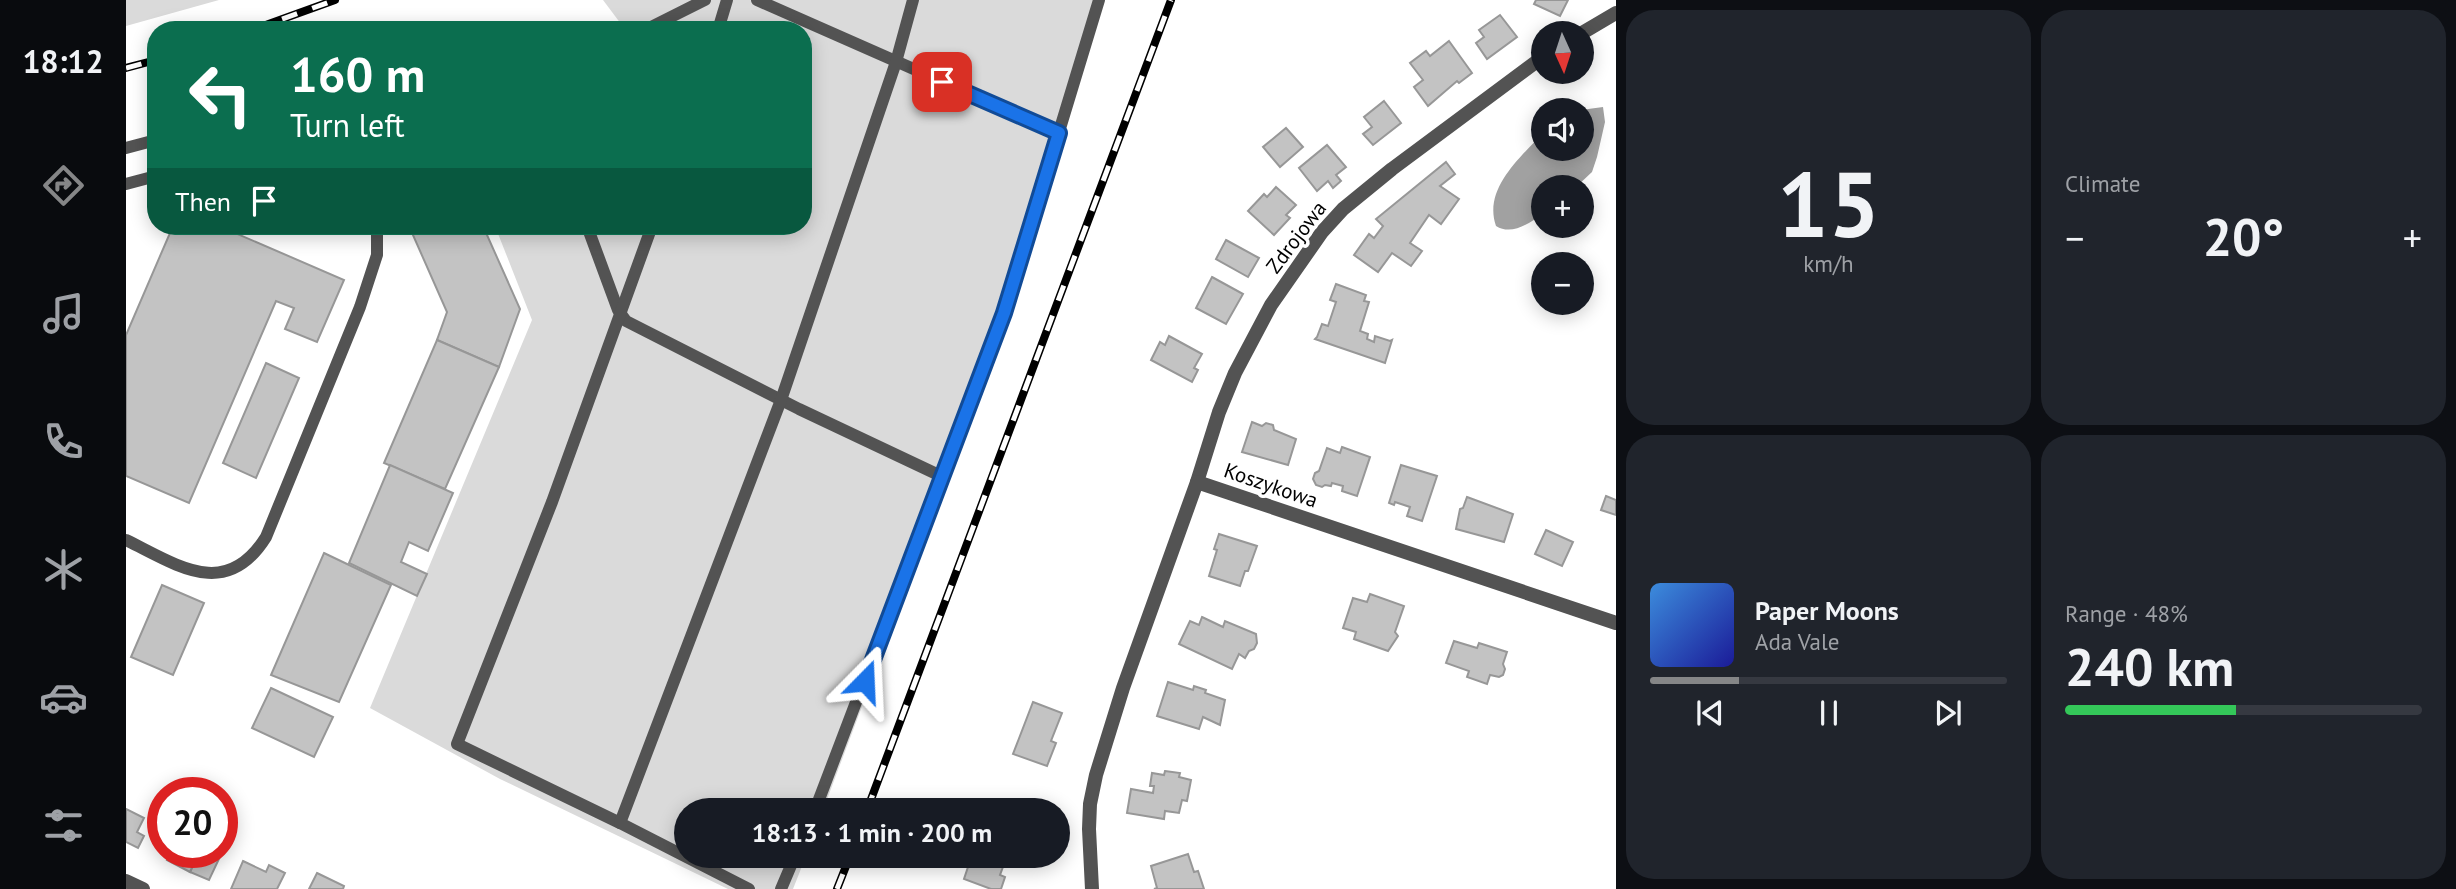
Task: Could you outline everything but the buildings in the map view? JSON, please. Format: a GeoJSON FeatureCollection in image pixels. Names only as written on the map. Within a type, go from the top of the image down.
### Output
{"type":"FeatureCollection","features":[{"type":"Feature","properties":{"kind":"street"},"geometry":{"type":"LineString","coordinates":[[1594,26],[1616,13]]}},
{"type":"Feature","properties":{"kind":"street","name":"Zdrojowa"},"geometry":{"type":"LineString","coordinates":[[1196,482],[1219,412],[1236,373],[1271,305],[1322,232],[1343,209],[1392,169],[1531,66]]}},
{"type":"Feature","properties":{"kind":"street","name":"Koszykowa"},"geometry":{"type":"LineString","coordinates":[[1093,889],[1089,829],[1090,804],[1096,775],[1123,688],[1196,482],[1616,623]]}},
{"type":"Feature","properties":{"kind":"street"},"geometry":{"type":"LineString","coordinates":[[126,881],[143,889]]}},
{"type":"Feature","properties":{"kind":"lane"},"geometry":{"type":"LineString","coordinates":[[663,21],[705,0]]}},
{"type":"Feature","properties":{"kind":"lane"},"geometry":{"type":"LineString","coordinates":[[721,21],[727,0]]}},
{"type":"Feature","properties":{"kind":"lane"},"geometry":{"type":"LineString","coordinates":[[757,0],[804,21]]}},
{"type":"Feature","properties":{"kind":"lane"},"geometry":{"type":"LineString","coordinates":[[620,823],[781,400],[896,62],[913,0]]}},
{"type":"Feature","properties":{"kind":"lane"},"geometry":{"type":"LineString","coordinates":[[820,798],[1004,313],[1099,0]]}},
{"type":"Feature","properties":{"kind":"lane"},"geometry":{"type":"LineString","coordinates":[[812,25],[1059,133]]}},
{"type":"Feature","properties":{"kind":"lane"},"geometry":{"type":"LineString","coordinates":[[126,148],[147,142]]}},
{"type":"Feature","properties":{"kind":"lane"},"geometry":{"type":"LineString","coordinates":[[126,184],[147,178]]}},
{"type":"Feature","properties":{"kind":"lane"},"geometry":{"type":"LineString","coordinates":[[126,540],[190,571],[202,573],[228,570],[250,558],[260,548],[267,537],[360,307],[377,256],[377,235]]}},
{"type":"Feature","properties":{"kind":"lane"},"geometry":{"type":"LineString","coordinates":[[590,235],[626,321],[781,400],[943,477]]}},
{"type":"Feature","properties":{"kind":"lane"},"geometry":{"type":"LineString","coordinates":[[649,235],[552,502],[457,744],[750,889]]}},
{"type":"Feature","properties":{"kind":"lane"},"geometry":{"type":"LineString","coordinates":[[781,889],[790,868]]}},
{"type":"Feature","properties":{"kind":"shaded area"},"geometry":{"type":"Polygon","coordinates":[[[126,0],[219,0],[126,26],[126,0]]]}},
{"type":"Feature","properties":{"kind":"shaded area"},"geometry":{"type":"Polygon","coordinates":[[[603,0],[1103,0],[1010,314],[828,798],[674,798],[674,863],[500,779],[370,708],[532,320],[499,235],[812,235],[812,21],[619,21],[603,0]]]}},
{"type":"Feature","properties":{"kind":"shaded area"},"geometry":{"type":"Polygon","coordinates":[[[1603,107],[1605,122],[1592,172],[1589,175],[1531,175],[1531,221],[1508,230],[1496,226],[1493,212],[1499,187],[1531,146],[1531,161],[1594,161],[1594,108],[1603,107]]]}},
{"type":"Feature","properties":{"kind":"shaded area"},"geometry":{"type":"Polygon","coordinates":[[[684,868],[801,868],[793,889],[728,889],[684,868]]]}},
{"type":"Feature","properties":{"kind":"railway"},"geometry":{"type":"LineString","coordinates":[[277,21],[335,0]]}},
{"type":"Feature","properties":{"kind":"railway"},"geometry":{"type":"LineString","coordinates":[[872,798],[1171,0]]}},
{"type":"Feature","properties":{"kind":"railway"},"geometry":{"type":"LineString","coordinates":[[126,68],[147,62]]}},
{"type":"Feature","properties":{"kind":"railway"},"geometry":{"type":"LineString","coordinates":[[837,889],[845,868]]}},
{"type":"Feature","properties":{"kind":"route"},"geometry":{"type":"LineString","coordinates":[[865,681],[1004,313],[1059,133],[942,82]]}}]}
